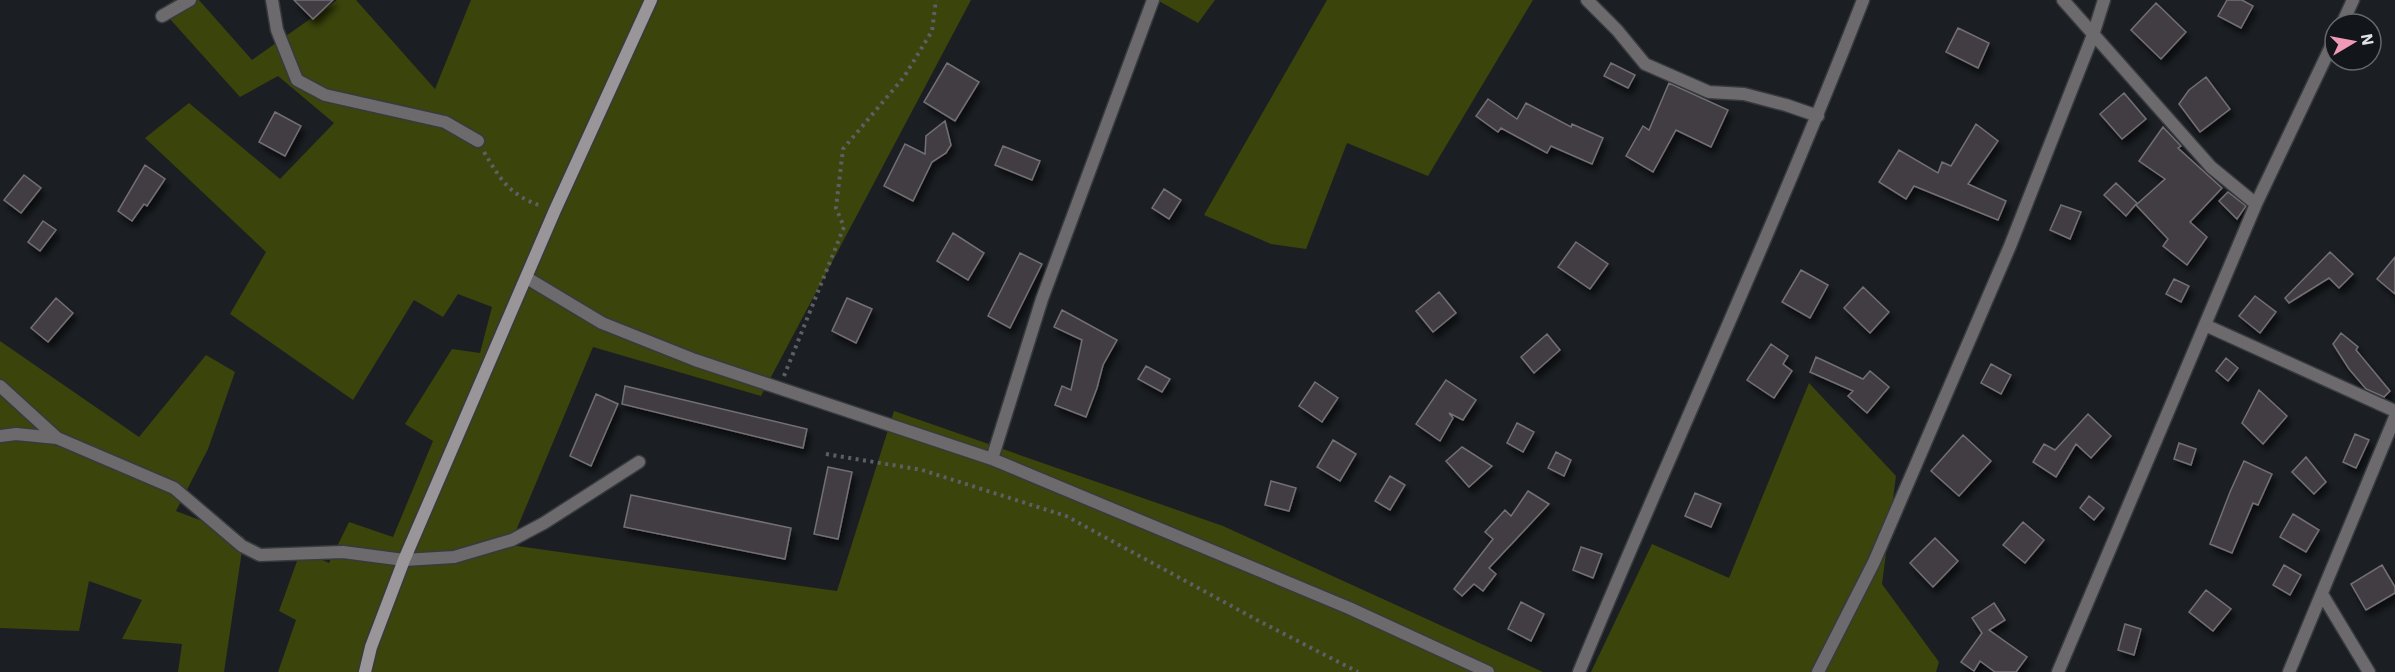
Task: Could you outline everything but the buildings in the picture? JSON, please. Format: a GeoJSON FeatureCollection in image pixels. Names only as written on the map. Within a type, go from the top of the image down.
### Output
{"type":"FeatureCollection","features":[{"type":"Feature","properties":{"kind":"main road"},"geometry":{"type":"LineString","coordinates":[[365,672],[371,647],[404,560],[555,210],[651,0]]}},
{"type":"Feature","properties":{"kind":"street"},"geometry":{"type":"LineString","coordinates":[[162,16],[189,0]]}},
{"type":"Feature","properties":{"kind":"street"},"geometry":{"type":"LineString","coordinates":[[272,0],[277,30],[297,80],[325,95],[445,122],[478,141]]}},
{"type":"Feature","properties":{"kind":"street"},"geometry":{"type":"LineString","coordinates":[[992,459],[1042,299],[1153,0]]}},
{"type":"Feature","properties":{"kind":"street"},"geometry":{"type":"LineString","coordinates":[[1587,0],[1617,30],[1645,64],[1709,92],[1744,94],[1818,116]]}},
{"type":"Feature","properties":{"kind":"street"},"geometry":{"type":"LineString","coordinates":[[1579,672],[1649,504],[1818,116],[1863,0]]}},
{"type":"Feature","properties":{"kind":"street"},"geometry":{"type":"LineString","coordinates":[[2063,0],[2211,167],[2256,204]]}},
{"type":"Feature","properties":{"kind":"street"},"geometry":{"type":"LineString","coordinates":[[1818,672],[1874,562],[2010,246],[2093,35],[2104,0]]}},
{"type":"Feature","properties":{"kind":"street"},"geometry":{"type":"LineString","coordinates":[[2058,672],[2256,204],[2323,63]]}},
{"type":"Feature","properties":{"kind":"street"},"geometry":{"type":"LineString","coordinates":[[527,278],[602,323],[695,360],[992,459],[1349,608],[1488,672]]}},
{"type":"Feature","properties":{"kind":"street"},"geometry":{"type":"LineString","coordinates":[[2205,325],[2395,411]]}},
{"type":"Feature","properties":{"kind":"street"},"geometry":{"type":"LineString","coordinates":[[0,386],[57,438]]}},
{"type":"Feature","properties":{"kind":"street"},"geometry":{"type":"LineString","coordinates":[[2289,672],[2395,417]]}},
{"type":"Feature","properties":{"kind":"street"},"geometry":{"type":"LineString","coordinates":[[0,436],[16,434],[57,438],[174,488],[242,546],[260,555],[343,552],[404,560],[454,557],[512,540],[544,523],[639,462]]}},
{"type":"Feature","properties":{"kind":"street"},"geometry":{"type":"LineString","coordinates":[[2322,594],[2369,672]]}},
{"type":"Feature","properties":{"kind":"path"},"geometry":{"type":"LineString","coordinates":[[779,388],[844,228],[836,208],[843,148],[904,77],[932,31],[936,0]]}},
{"type":"Feature","properties":{"kind":"path"},"geometry":{"type":"LineString","coordinates":[[478,141],[501,181],[527,201],[555,210]]}},
{"type":"Feature","properties":{"kind":"path"},"geometry":{"type":"LineString","coordinates":[[826,454],[922,470],[1066,516],[1249,616],[1358,672]]}},
{"type":"Feature","properties":{"kind":"green space"},"geometry":{"type":"Polygon","coordinates":[[[174,0],[199,0],[252,60],[337,0],[356,0],[435,89],[471,0],[971,0],[761,396],[593,347],[510,545],[837,591],[894,411],[1223,526],[1543,672],[278,672],[296,620],[279,611],[301,550],[329,563],[349,522],[393,537],[433,441],[405,424],[452,349],[480,353],[492,307],[458,294],[443,317],[414,300],[353,400],[230,314],[266,252],[145,138],[189,103],[280,179],[334,123],[278,76],[240,97],[161,9],[174,0]]]}},
{"type":"Feature","properties":{"kind":"green space"},"geometry":{"type":"Polygon","coordinates":[[[1157,0],[1215,0],[1198,23],[1157,0]]]}},
{"type":"Feature","properties":{"kind":"green space"},"geometry":{"type":"Polygon","coordinates":[[[1327,0],[1533,0],[1428,176],[1347,143],[1306,249],[1271,244],[1204,215],[1327,0]]]}},
{"type":"Feature","properties":{"kind":"green space"},"geometry":{"type":"Polygon","coordinates":[[[0,341],[139,437],[206,355],[235,372],[208,449],[176,511],[244,537],[224,672],[178,672],[182,644],[122,639],[142,600],[89,581],[79,631],[0,628],[0,341]]]}},
{"type":"Feature","properties":{"kind":"green space"},"geometry":{"type":"Polygon","coordinates":[[[1809,383],[1896,476],[1882,584],[1939,662],[1936,672],[1591,672],[1652,544],[1729,578],[1809,383]]]}}]}
